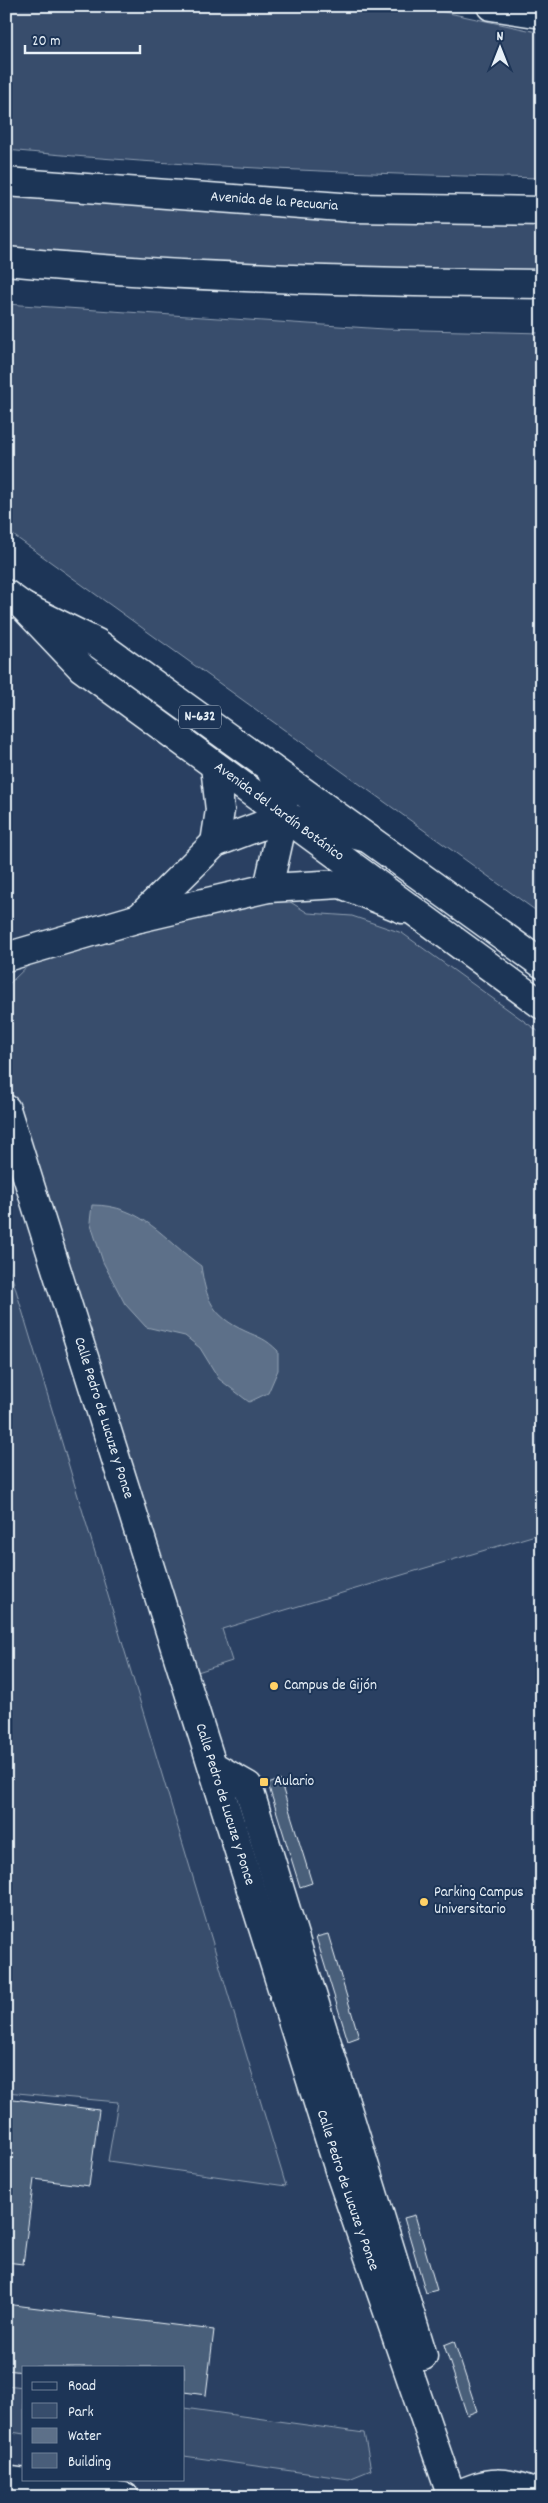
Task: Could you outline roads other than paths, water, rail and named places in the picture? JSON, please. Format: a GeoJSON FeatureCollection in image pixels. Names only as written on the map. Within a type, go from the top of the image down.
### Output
{"type":"FeatureCollection","features":[{"type":"Feature","properties":{"kind":"main road"},"geometry":{"type":"LineString","coordinates":[[491,6],[542,14]]}},
{"type":"Feature","properties":{"kind":"main road","name":"Avenida de la Pecuaria"},"geometry":{"type":"LineString","coordinates":[[6,182],[354,208],[542,211]]}},
{"type":"Feature","properties":{"kind":"main road"},"geometry":{"type":"LineString","coordinates":[[6,261],[360,282],[542,284]]}},
{"type":"Feature","properties":{"kind":"main road","name":"Avenida del Jardín Botánico"},"geometry":{"type":"LineString","coordinates":[[15,601],[82,668],[542,1005]]}},
{"type":"Feature","properties":{"kind":"main road","name":"Avenida del Jardín Botánico"},"geometry":{"type":"LineString","coordinates":[[15,601],[97,643],[542,964]]}},
{"type":"Feature","properties":{"kind":"main road"},"geometry":{"type":"LineString","coordinates":[[215,766],[220,810],[215,843]]}},
{"type":"Feature","properties":{"kind":"main road"},"geometry":{"type":"LineString","coordinates":[[268,888],[284,817],[283,799],[270,768]]}},
{"type":"Feature","properties":{"kind":"main road"},"geometry":{"type":"LineString","coordinates":[[139,918],[215,843],[284,817],[368,838]]}},
{"type":"Feature","properties":{"kind":"main road"},"geometry":{"type":"LineString","coordinates":[[6,958],[139,918],[268,888],[341,884],[414,913]]}},
{"type":"Feature","properties":{"kind":"main road","name":"Calle Pedro de Lucuze y Ponce"},"geometry":{"type":"LineString","coordinates":[[6,1109],[341,2176],[452,2497]]}},
{"type":"Feature","properties":{"kind":"main road"},"geometry":{"type":"LineString","coordinates":[[6,2480],[125,2497]]}},
{"type":"Feature","properties":{"kind":"main road"},"geometry":{"type":"LineString","coordinates":[[452,2497],[479,2484],[508,2482],[542,2495]]}},
{"type":"Feature","properties":{"kind":"water"},"geometry":{"type":"Polygon","coordinates":[[[92,1205],[110,1207],[139,1217],[201,1266],[208,1297],[218,1313],[234,1325],[266,1341],[278,1351],[278,1370],[268,1393],[249,1402],[219,1379],[200,1348],[185,1336],[146,1327],[125,1304],[103,1262],[90,1222],[92,1205]]]}},
{"type":"Feature","properties":{"kind":"place","name":"Campus de Gijón"},"geometry":{"type":"Point","coordinates":[274,1686]}},
{"type":"Feature","properties":{"kind":"place","name":"Aulario"},"geometry":{"type":"Point","coordinates":[264,1782]}},
{"type":"Feature","properties":{"kind":"place","name":"Parking Campus Universitario"},"geometry":{"type":"Point","coordinates":[424,1902]}}]}
